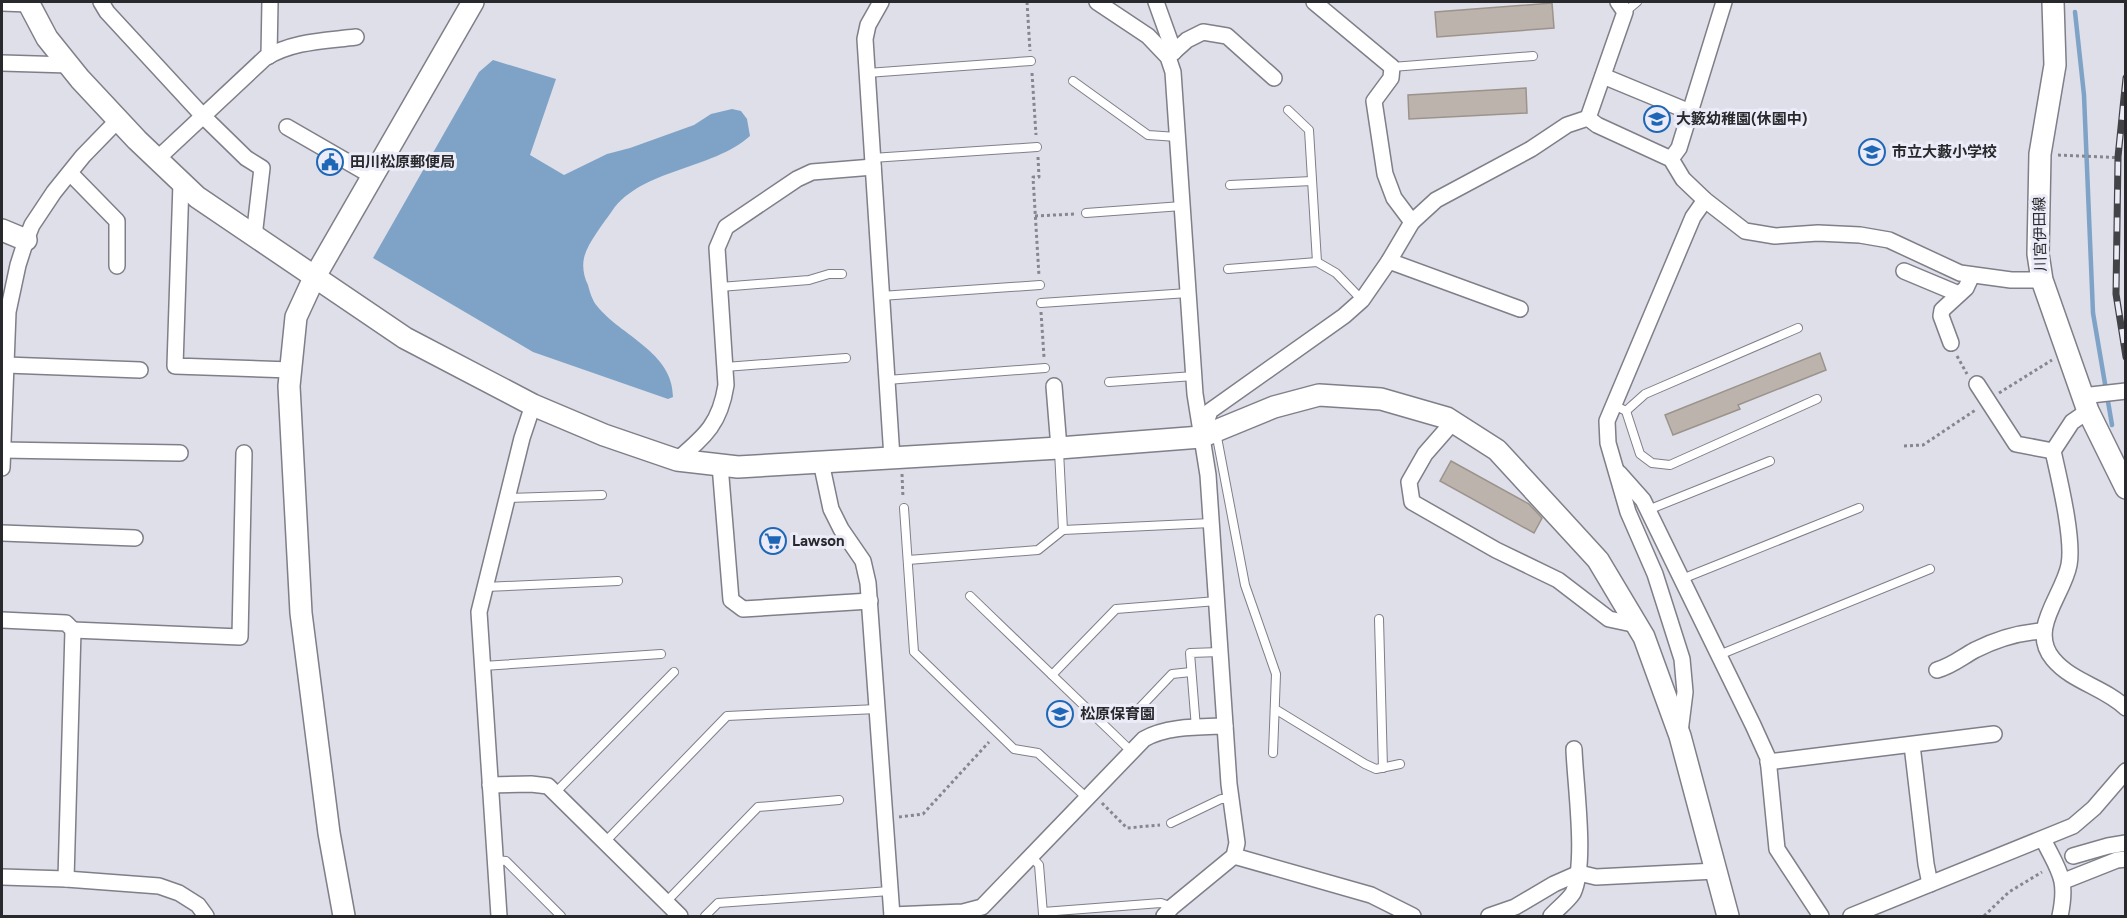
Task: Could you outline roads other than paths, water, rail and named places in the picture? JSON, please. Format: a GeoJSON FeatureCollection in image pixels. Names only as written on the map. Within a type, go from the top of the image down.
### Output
{"type":"FeatureCollection","features":[{"type":"Feature","properties":{"kind":"street"},"geometry":{"type":"LineString","coordinates":[[101,2],[107,12],[203,116],[246,158],[261,168],[254,237]]}},
{"type":"Feature","properties":{"kind":"street"},"geometry":{"type":"LineString","coordinates":[[268,56],[270,2]]}},
{"type":"Feature","properties":{"kind":"street"},"geometry":{"type":"LineString","coordinates":[[344,916],[328,833],[301,613],[290,386],[296,317],[314,278],[473,2]]}},
{"type":"Feature","properties":{"kind":"street"},"geometry":{"type":"LineString","coordinates":[[881,2],[868,25],[865,39],[887,380],[896,457]]}},
{"type":"Feature","properties":{"kind":"street"},"geometry":{"type":"LineString","coordinates":[[1097,2],[1171,54]]}},
{"type":"Feature","properties":{"kind":"street"},"geometry":{"type":"LineString","coordinates":[[1156,2],[1171,54],[1194,376],[1208,434]]}},
{"type":"Feature","properties":{"kind":"street"},"geometry":{"type":"LineString","coordinates":[[1314,2],[1392,67],[1391,78],[1374,101],[1385,174],[1394,198],[1412,222]]}},
{"type":"Feature","properties":{"kind":"street"},"geometry":{"type":"LineString","coordinates":[[1671,159],[1679,148],[1724,2]]}},
{"type":"Feature","properties":{"kind":"street","name":"川宮伊田線"},"geometry":{"type":"LineString","coordinates":[[2053,2],[2055,65],[2040,154],[2038,254],[2042,280],[2085,404],[2126,488]]}},
{"type":"Feature","properties":{"kind":"street"},"geometry":{"type":"LineString","coordinates":[[2,3],[28,3],[47,38],[69,65],[156,160],[197,197],[314,278],[405,338],[533,405],[604,435],[676,460],[738,467],[1059,448],[1208,434],[1274,407],[1319,395],[1382,399],[1447,418],[1497,450],[1598,560],[1644,637],[1680,735],[1728,916]]}},
{"type":"Feature","properties":{"kind":"street"},"geometry":{"type":"LineString","coordinates":[[1588,118],[1627,5]]}},
{"type":"Feature","properties":{"kind":"street"},"geometry":{"type":"LineString","coordinates":[[1171,54],[1187,40],[1203,32],[1227,36],[1274,78]]}},
{"type":"Feature","properties":{"kind":"street"},"geometry":{"type":"LineString","coordinates":[[156,160],[268,56],[278,50],[298,44],[356,37]]}},
{"type":"Feature","properties":{"kind":"street"},"geometry":{"type":"LineString","coordinates":[[2,63],[69,65]]}},
{"type":"Feature","properties":{"kind":"street"},"geometry":{"type":"LineString","coordinates":[[1603,76],[1690,112]]}},
{"type":"Feature","properties":{"kind":"street"},"geometry":{"type":"LineString","coordinates":[[1588,118],[1597,125],[1671,159],[1683,179],[1705,200],[1745,231],[1775,236],[1818,233],[1860,235],[1889,240],[1960,273],[2011,280],[2042,280]]}},
{"type":"Feature","properties":{"kind":"street"},"geometry":{"type":"LineString","coordinates":[[1168,912],[1234,856],[1237,843],[1225,726],[1208,475],[1210,411],[1344,316],[1362,300],[1412,222],[1436,200],[1531,148],[1567,125],[1588,118]]}},
{"type":"Feature","properties":{"kind":"street"},"geometry":{"type":"LineString","coordinates":[[2,468],[8,312],[26,240],[32,225],[70,173],[118,120]]}},
{"type":"Feature","properties":{"kind":"street"},"geometry":{"type":"LineString","coordinates":[[287,127],[372,176]]}},
{"type":"Feature","properties":{"kind":"street"},"geometry":{"type":"LineString","coordinates":[[676,460],[702,439],[723,407],[726,385],[717,248],[726,227],[797,179],[812,172],[873,163]]}},
{"type":"Feature","properties":{"kind":"street"},"geometry":{"type":"LineString","coordinates":[[70,173],[117,220],[117,266]]}},
{"type":"Feature","properties":{"kind":"street"},"geometry":{"type":"LineString","coordinates":[[182,183],[175,366],[291,370]]}},
{"type":"Feature","properties":{"kind":"street"},"geometry":{"type":"LineString","coordinates":[[1680,735],[1685,692],[1682,659],[1655,574],[1628,512],[1608,443],[1607,421],[1620,408],[1693,218],[1705,200]]}},
{"type":"Feature","properties":{"kind":"street"},"geometry":{"type":"LineString","coordinates":[[2,230],[26,240]]}},
{"type":"Feature","properties":{"kind":"street"},"geometry":{"type":"LineString","coordinates":[[1389,261],[1520,309]]}},
{"type":"Feature","properties":{"kind":"street"},"geometry":{"type":"LineString","coordinates":[[1904,271],[1959,294]]}},
{"type":"Feature","properties":{"kind":"street"},"geometry":{"type":"LineString","coordinates":[[1951,343],[1941,316],[1942,310],[1965,288],[1972,275]]}},
{"type":"Feature","properties":{"kind":"street"},"geometry":{"type":"LineString","coordinates":[[6,365],[140,370]]}},
{"type":"Feature","properties":{"kind":"street"},"geometry":{"type":"LineString","coordinates":[[1977,384],[2016,444],[2053,451]]}},
{"type":"Feature","properties":{"kind":"street"},"geometry":{"type":"LineString","coordinates":[[1054,386],[1059,448]]}},
{"type":"Feature","properties":{"kind":"street"},"geometry":{"type":"LineString","coordinates":[[2126,391],[2085,404],[2053,451],[2069,542],[2069,563],[2062,586],[2044,622],[2044,639],[2051,658],[2065,672],[2106,692],[2126,708]]}},
{"type":"Feature","properties":{"kind":"street"},"geometry":{"type":"LineString","coordinates":[[499,916],[479,612],[533,405]]}},
{"type":"Feature","properties":{"kind":"street"},"geometry":{"type":"LineString","coordinates":[[1453,422],[1425,454],[1409,482],[1412,502],[1496,550],[1558,580],[1609,619],[1637,625]]}},
{"type":"Feature","properties":{"kind":"street"},"geometry":{"type":"LineString","coordinates":[[2,450],[180,453]]}},
{"type":"Feature","properties":{"kind":"street"},"geometry":{"type":"LineString","coordinates":[[2,620],[66,623],[73,630],[240,637],[244,453]]}},
{"type":"Feature","properties":{"kind":"street"},"geometry":{"type":"LineString","coordinates":[[821,462],[831,509],[841,529],[863,561],[868,583],[892,916],[963,912],[982,907],[1144,739],[1155,733],[1225,726]]}},
{"type":"Feature","properties":{"kind":"street"},"geometry":{"type":"LineString","coordinates":[[720,465],[730,600],[743,609],[870,601]]}},
{"type":"Feature","properties":{"kind":"street"},"geometry":{"type":"LineString","coordinates":[[1617,471],[1643,500],[1753,725],[1768,762],[1777,849],[1821,916]]}},
{"type":"Feature","properties":{"kind":"street"},"geometry":{"type":"LineString","coordinates":[[2,533],[135,538]]}},
{"type":"Feature","properties":{"kind":"street"},"geometry":{"type":"LineString","coordinates":[[66,879],[73,630]]}},
{"type":"Feature","properties":{"kind":"street"},"geometry":{"type":"LineString","coordinates":[[1937,670],[1949,667],[1975,650],[2000,640],[2025,632],[2044,631]]}},
{"type":"Feature","properties":{"kind":"street"},"geometry":{"type":"LineString","coordinates":[[1768,762],[1994,734]]}},
{"type":"Feature","properties":{"kind":"street"},"geometry":{"type":"LineString","coordinates":[[1912,745],[1930,884]]}},
{"type":"Feature","properties":{"kind":"street"},"geometry":{"type":"LineString","coordinates":[[1551,916],[1573,894],[1579,873],[1579,806],[1574,749]]}},
{"type":"Feature","properties":{"kind":"street"},"geometry":{"type":"LineString","coordinates":[[1851,916],[2073,826],[2094,808],[2126,771]]}},
{"type":"Feature","properties":{"kind":"street"},"geometry":{"type":"LineString","coordinates":[[490,785],[548,786],[680,916]]}},
{"type":"Feature","properties":{"kind":"street"},"geometry":{"type":"LineString","coordinates":[[2043,838],[2064,881],[2060,916]]}},
{"type":"Feature","properties":{"kind":"street"},"geometry":{"type":"LineString","coordinates":[[2073,856],[2126,843]]}},
{"type":"Feature","properties":{"kind":"street"},"geometry":{"type":"LineString","coordinates":[[1234,856],[1371,895],[1413,916]]}},
{"type":"Feature","properties":{"kind":"street"},"geometry":{"type":"LineString","coordinates":[[2064,881],[2117,860],[2126,859]]}},
{"type":"Feature","properties":{"kind":"street"},"geometry":{"type":"LineString","coordinates":[[1489,916],[1515,907],[1554,884],[1579,873],[1596,877],[1716,871]]}},
{"type":"Feature","properties":{"kind":"street"},"geometry":{"type":"LineString","coordinates":[[2,877],[159,886],[179,893],[198,905],[206,916]]}},
{"type":"Feature","properties":{"kind":"lane"},"geometry":{"type":"LineString","coordinates":[[1392,67],[1533,56]]}},
{"type":"Feature","properties":{"kind":"lane"},"geometry":{"type":"LineString","coordinates":[[867,74],[1031,61]]}},
{"type":"Feature","properties":{"kind":"lane"},"geometry":{"type":"LineString","coordinates":[[1073,81],[1148,135],[1177,137]]}},
{"type":"Feature","properties":{"kind":"lane"},"geometry":{"type":"LineString","coordinates":[[1288,110],[1309,130],[1317,262]]}},
{"type":"Feature","properties":{"kind":"lane"},"geometry":{"type":"LineString","coordinates":[[873,163],[1037,147]]}},
{"type":"Feature","properties":{"kind":"lane"},"geometry":{"type":"LineString","coordinates":[[1230,185],[1312,181]]}},
{"type":"Feature","properties":{"kind":"lane"},"geometry":{"type":"LineString","coordinates":[[1086,213],[1182,206]]}},
{"type":"Feature","properties":{"kind":"lane"},"geometry":{"type":"LineString","coordinates":[[1228,269],[1317,262],[1336,273],[1362,300]]}},
{"type":"Feature","properties":{"kind":"lane"},"geometry":{"type":"LineString","coordinates":[[720,287],[809,280],[829,274],[842,274]]}},
{"type":"Feature","properties":{"kind":"lane"},"geometry":{"type":"LineString","coordinates":[[881,296],[1040,285]]}},
{"type":"Feature","properties":{"kind":"lane"},"geometry":{"type":"LineString","coordinates":[[1041,303],[1188,293]]}},
{"type":"Feature","properties":{"kind":"lane"},"geometry":{"type":"LineString","coordinates":[[1798,328],[1645,394],[1620,408],[1640,453],[1652,463],[1670,465],[1817,399]]}},
{"type":"Feature","properties":{"kind":"lane"},"geometry":{"type":"LineString","coordinates":[[725,367],[846,358]]}},
{"type":"Feature","properties":{"kind":"lane"},"geometry":{"type":"LineString","coordinates":[[887,380],[1045,368]]}},
{"type":"Feature","properties":{"kind":"lane"},"geometry":{"type":"LineString","coordinates":[[1109,382],[1194,376]]}},
{"type":"Feature","properties":{"kind":"lane"},"geometry":{"type":"LineString","coordinates":[[1208,434],[1245,585],[1276,674],[1273,753]]}},
{"type":"Feature","properties":{"kind":"lane"},"geometry":{"type":"LineString","coordinates":[[1059,448],[1064,530]]}},
{"type":"Feature","properties":{"kind":"lane"},"geometry":{"type":"LineString","coordinates":[[1648,510],[1770,461]]}},
{"type":"Feature","properties":{"kind":"lane"},"geometry":{"type":"LineString","coordinates":[[507,498],[602,495]]}},
{"type":"Feature","properties":{"kind":"lane"},"geometry":{"type":"LineString","coordinates":[[904,508],[914,652],[1014,749],[1038,753],[1090,795]]}},
{"type":"Feature","properties":{"kind":"lane"},"geometry":{"type":"LineString","coordinates":[[1682,579],[1859,508]]}},
{"type":"Feature","properties":{"kind":"lane"},"geometry":{"type":"LineString","coordinates":[[908,560],[1038,550],[1064,530],[1211,523]]}},
{"type":"Feature","properties":{"kind":"lane"},"geometry":{"type":"LineString","coordinates":[[1719,655],[1930,568]]}},
{"type":"Feature","properties":{"kind":"lane"},"geometry":{"type":"LineString","coordinates":[[485,587],[618,581]]}},
{"type":"Feature","properties":{"kind":"lane"},"geometry":{"type":"LineString","coordinates":[[970,596],[1132,752]]}},
{"type":"Feature","properties":{"kind":"lane"},"geometry":{"type":"LineString","coordinates":[[1052,675],[1116,609],[1217,601]]}},
{"type":"Feature","properties":{"kind":"lane"},"geometry":{"type":"LineString","coordinates":[[1379,619],[1383,768]]}},
{"type":"Feature","properties":{"kind":"lane"},"geometry":{"type":"LineString","coordinates":[[1196,728],[1190,653],[1220,652]]}},
{"type":"Feature","properties":{"kind":"lane"},"geometry":{"type":"LineString","coordinates":[[483,666],[660,654]]}},
{"type":"Feature","properties":{"kind":"lane"},"geometry":{"type":"LineString","coordinates":[[555,793],[674,672]]}},
{"type":"Feature","properties":{"kind":"lane"},"geometry":{"type":"LineString","coordinates":[[1133,715],[1172,674],[1191,672]]}},
{"type":"Feature","properties":{"kind":"lane"},"geometry":{"type":"LineString","coordinates":[[605,842],[727,716],[877,709]]}},
{"type":"Feature","properties":{"kind":"lane"},"geometry":{"type":"LineString","coordinates":[[1275,709],[1376,769],[1400,764]]}},
{"type":"Feature","properties":{"kind":"lane"},"geometry":{"type":"LineString","coordinates":[[1171,823],[1221,799],[1231,799]]}},
{"type":"Feature","properties":{"kind":"lane"},"geometry":{"type":"LineString","coordinates":[[666,902],[759,807],[839,800]]}},
{"type":"Feature","properties":{"kind":"lane"},"geometry":{"type":"LineString","coordinates":[[1031,856],[1039,865],[1043,914],[1161,903],[1168,912]]}},
{"type":"Feature","properties":{"kind":"lane"},"geometry":{"type":"LineString","coordinates":[[495,860],[506,861],[561,916]]}},
{"type":"Feature","properties":{"kind":"lane"},"geometry":{"type":"LineString","coordinates":[[705,916],[718,903],[890,891]]}},
{"type":"Feature","properties":{"kind":"water"},"geometry":{"type":"Polygon","coordinates":[[[493,60],[556,79],[530,155],[564,175],[607,154],[694,125],[711,114],[732,109],[741,111],[747,119],[750,136],[734,147],[640,186],[625,197],[596,234],[584,258],[584,275],[595,304],[607,317],[655,356],[671,381],[673,397],[668,399],[533,352],[373,258],[479,72],[493,60]]]}},
{"type":"Feature","properties":{"kind":"waterway"},"geometry":{"type":"LineString","coordinates":[[2075,12],[2084,95],[2093,313],[2112,425]]}},
{"type":"Feature","properties":{"kind":"railway"},"geometry":{"type":"LineString","coordinates":[[2126,78],[2118,157],[2116,294],[2126,357]]}},
{"type":"Feature","properties":{"kind":"place","name":"大籔幼稚園(休園中)"},"geometry":{"type":"Point","coordinates":[1657,119]}},
{"type":"Feature","properties":{"kind":"place","name":"市立大藪小学校"},"geometry":{"type":"Point","coordinates":[1872,152]}},
{"type":"Feature","properties":{"kind":"place","name":"田川松原郵便局"},"geometry":{"type":"Point","coordinates":[330,162]}},
{"type":"Feature","properties":{"kind":"place","name":"Lawson"},"geometry":{"type":"Point","coordinates":[773,541]}},
{"type":"Feature","properties":{"kind":"place","name":"松原保育園"},"geometry":{"type":"Point","coordinates":[1060,714]}}]}
